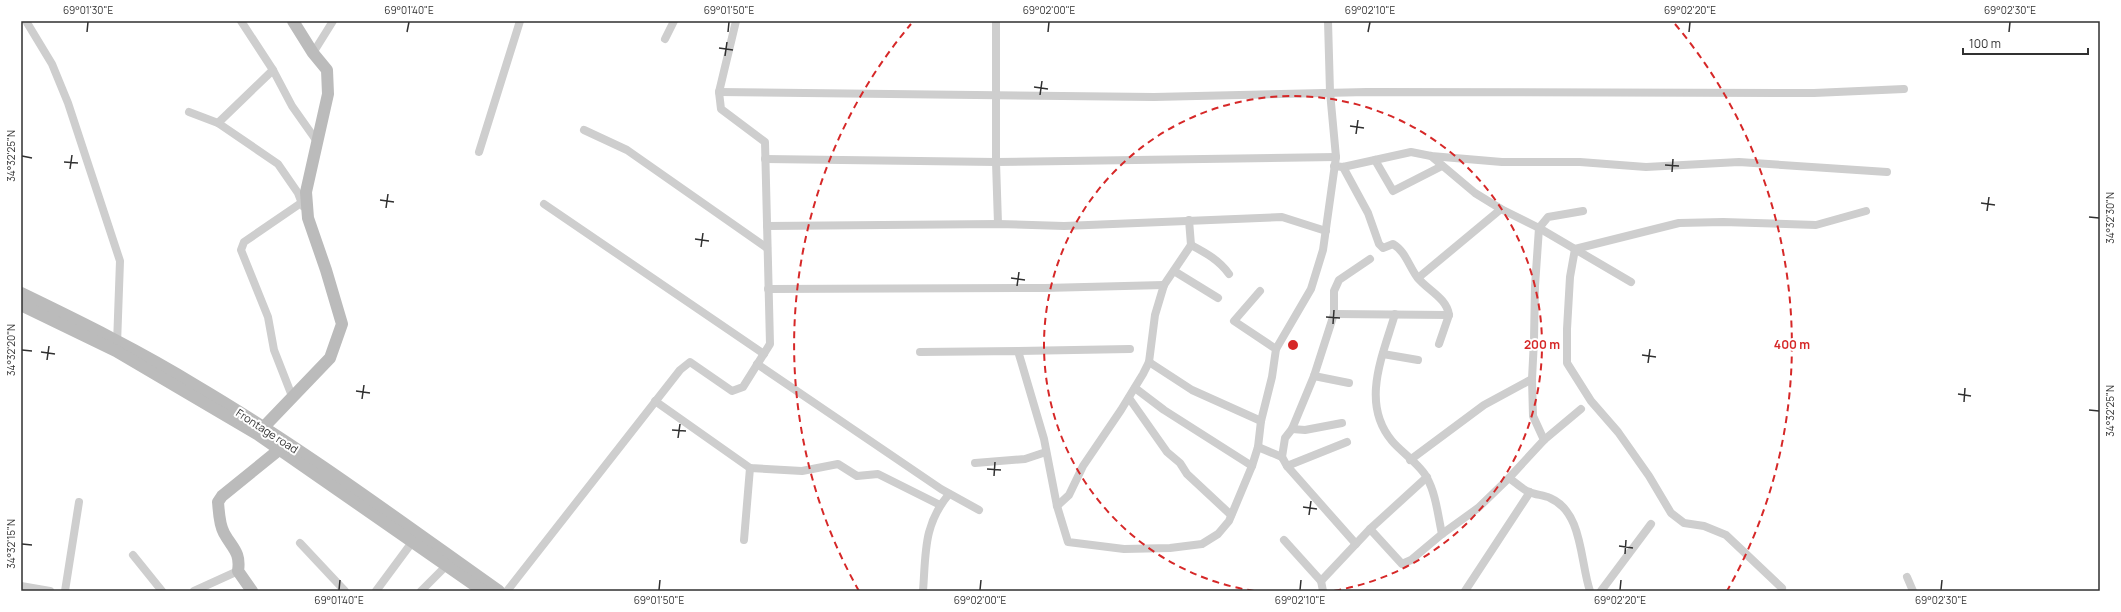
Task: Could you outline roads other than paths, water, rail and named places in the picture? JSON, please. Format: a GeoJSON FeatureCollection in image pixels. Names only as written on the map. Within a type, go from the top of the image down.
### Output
{"type":"FeatureCollection","features":[{"type":"Feature","properties":{"kind":"main road"},"geometry":{"type":"LineString","coordinates":[[293,21],[313,53],[327,70],[328,94],[316,140],[306,192],[308,218],[326,270],[342,324],[330,358],[260,431],[280,450],[483,591]]}},
{"type":"Feature","properties":{"kind":"main road","name":"Frontage road"},"geometry":{"type":"LineString","coordinates":[[21,293],[117,346],[197,386],[260,431],[499,591]]}},
{"type":"Feature","properties":{"kind":"main road"},"geometry":{"type":"LineString","coordinates":[[21,305],[117,346]]}},
{"type":"Feature","properties":{"kind":"main road"},"geometry":{"type":"LineString","coordinates":[[252,591],[238,571],[240,561],[237,552],[224,532],[218,502],[222,496],[280,450]]}},
{"type":"Feature","properties":{"kind":"street"},"geometry":{"type":"LineString","coordinates":[[26,21],[52,64],[68,103],[120,261],[117,346]]}},
{"type":"Feature","properties":{"kind":"street"},"geometry":{"type":"LineString","coordinates":[[241,21],[273,70],[292,106],[316,140]]}},
{"type":"Feature","properties":{"kind":"street"},"geometry":{"type":"LineString","coordinates":[[313,53],[333,21]]}},
{"type":"Feature","properties":{"kind":"street"},"geometry":{"type":"LineString","coordinates":[[479,152],[520,21]]}},
{"type":"Feature","properties":{"kind":"street"},"geometry":{"type":"LineString","coordinates":[[665,39],[674,21]]}},
{"type":"Feature","properties":{"kind":"street"},"geometry":{"type":"LineString","coordinates":[[507,591],[680,370],[690,362],[732,391],[743,387],[770,344],[765,142],[721,110],[719,92],[736,21]]}},
{"type":"Feature","properties":{"kind":"street"},"geometry":{"type":"LineString","coordinates":[[996,21],[996,162],[998,224]]}},
{"type":"Feature","properties":{"kind":"street"},"geometry":{"type":"LineString","coordinates":[[1018,351],[1046,452],[1068,542],[1124,549],[1170,548],[1202,544],[1218,534],[1229,521],[1252,466],[1258,446],[1261,422],[1272,377],[1276,349],[1311,289],[1323,250],[1336,157],[1330,92],[1328,21]]}},
{"type":"Feature","properties":{"kind":"street"},"geometry":{"type":"LineString","coordinates":[[218,123],[273,70]]}},
{"type":"Feature","properties":{"kind":"street"},"geometry":{"type":"LineString","coordinates":[[719,92],[1154,97],[1330,92],[1814,93],[1904,89]]}},
{"type":"Feature","properties":{"kind":"street"},"geometry":{"type":"LineString","coordinates":[[189,112],[218,123],[278,164],[298,193],[308,218]]}},
{"type":"Feature","properties":{"kind":"street"},"geometry":{"type":"LineString","coordinates":[[584,130],[627,150],[767,248]]}},
{"type":"Feature","properties":{"kind":"street"},"geometry":{"type":"LineString","coordinates":[[1334,166],[1343,167],[1411,152],[1431,156],[1502,162],[1580,162],[1646,167],[1739,162],[1887,172]]}},
{"type":"Feature","properties":{"kind":"street"},"geometry":{"type":"LineString","coordinates":[[1431,156],[1475,193],[1501,209],[1539,228],[1631,282]]}},
{"type":"Feature","properties":{"kind":"street"},"geometry":{"type":"LineString","coordinates":[[765,159],[996,162],[1336,157]]}},
{"type":"Feature","properties":{"kind":"street"},"geometry":{"type":"LineString","coordinates":[[1375,160],[1393,191],[1442,166]]}},
{"type":"Feature","properties":{"kind":"street"},"geometry":{"type":"LineString","coordinates":[[1343,167],[1368,213],[1378,244],[1383,248],[1393,244],[1399,248],[1418,278],[1447,306],[1449,315],[1439,344]]}},
{"type":"Feature","properties":{"kind":"street"},"geometry":{"type":"LineString","coordinates":[[292,396],[274,350],[268,317],[241,250],[244,242],[301,203]]}},
{"type":"Feature","properties":{"kind":"street"},"geometry":{"type":"LineString","coordinates":[[544,204],[764,354]]}},
{"type":"Feature","properties":{"kind":"street"},"geometry":{"type":"LineString","coordinates":[[1418,278],[1501,209]]}},
{"type":"Feature","properties":{"kind":"street"},"geometry":{"type":"LineString","coordinates":[[1544,440],[1533,416],[1532,379],[1535,286],[1539,228],[1548,217],[1583,211]]}},
{"type":"Feature","properties":{"kind":"street"},"geometry":{"type":"LineString","coordinates":[[1575,249],[1679,223],[1723,222],[1816,225],[1866,211]]}},
{"type":"Feature","properties":{"kind":"street"},"geometry":{"type":"LineString","coordinates":[[767,226],[998,224],[1113,225],[1189,220],[1282,217],[1326,231]]}},
{"type":"Feature","properties":{"kind":"street"},"geometry":{"type":"LineString","coordinates":[[1058,506],[1069,495],[1083,466],[1129,398],[1149,362],[1155,315],[1164,285],[1191,245],[1189,220]]}},
{"type":"Feature","properties":{"kind":"street"},"geometry":{"type":"LineString","coordinates":[[1191,245],[1208,254],[1222,265],[1228,274]]}},
{"type":"Feature","properties":{"kind":"street"},"geometry":{"type":"LineString","coordinates":[[1575,249],[1570,276],[1567,364],[1591,401],[1618,432],[1649,476],[1670,513],[1684,523],[1704,526],[1726,535],[1782,588]]}},
{"type":"Feature","properties":{"kind":"street"},"geometry":{"type":"LineString","coordinates":[[1282,457],[1285,438],[1292,430],[1314,376],[1334,314],[1334,291],[1339,280],[1370,259]]}},
{"type":"Feature","properties":{"kind":"street"},"geometry":{"type":"LineString","coordinates":[[1174,271],[1218,298]]}},
{"type":"Feature","properties":{"kind":"street"},"geometry":{"type":"LineString","coordinates":[[768,289],[1082,288],[1164,285]]}},
{"type":"Feature","properties":{"kind":"street"},"geometry":{"type":"LineString","coordinates":[[1260,291],[1234,320],[1276,349]]}},
{"type":"Feature","properties":{"kind":"street"},"geometry":{"type":"LineString","coordinates":[[1334,314],[1449,315]]}},
{"type":"Feature","properties":{"kind":"street"},"geometry":{"type":"LineString","coordinates":[[1395,314],[1383,354],[1375,400],[1376,412],[1385,433],[1427,477],[1442,534]]}},
{"type":"Feature","properties":{"kind":"street"},"geometry":{"type":"LineString","coordinates":[[920,352],[1130,349]]}},
{"type":"Feature","properties":{"kind":"street"},"geometry":{"type":"LineString","coordinates":[[1383,354],[1418,360]]}},
{"type":"Feature","properties":{"kind":"street"},"geometry":{"type":"LineString","coordinates":[[1149,362],[1192,390],[1261,422]]}},
{"type":"Feature","properties":{"kind":"street"},"geometry":{"type":"LineString","coordinates":[[758,364],[948,494],[979,510]]}},
{"type":"Feature","properties":{"kind":"street"},"geometry":{"type":"LineString","coordinates":[[1314,376],[1349,382]]}},
{"type":"Feature","properties":{"kind":"street"},"geometry":{"type":"LineString","coordinates":[[1410,460],[1484,405],[1532,379]]}},
{"type":"Feature","properties":{"kind":"street"},"geometry":{"type":"LineString","coordinates":[[1135,388],[1164,410],[1252,466]]}},
{"type":"Feature","properties":{"kind":"street"},"geometry":{"type":"LineString","coordinates":[[1129,398],[1167,452],[1180,463],[1187,474],[1231,515]]}},
{"type":"Feature","properties":{"kind":"street"},"geometry":{"type":"LineString","coordinates":[[655,401],[750,468],[802,471],[838,464],[857,476],[878,474],[940,505]]}},
{"type":"Feature","properties":{"kind":"street"},"geometry":{"type":"LineString","coordinates":[[1370,529],[1402,564],[1411,560],[1442,534],[1459,524],[1478,508],[1509,478],[1544,440],[1581,409]]}},
{"type":"Feature","properties":{"kind":"street"},"geometry":{"type":"LineString","coordinates":[[1292,430],[1304,430],[1342,423]]}},
{"type":"Feature","properties":{"kind":"street"},"geometry":{"type":"LineString","coordinates":[[1287,466],[1347,442]]}},
{"type":"Feature","properties":{"kind":"street"},"geometry":{"type":"LineString","coordinates":[[1258,446],[1282,457],[1287,466],[1356,544]]}},
{"type":"Feature","properties":{"kind":"street"},"geometry":{"type":"LineString","coordinates":[[975,463],[1026,459],[1046,452]]}},
{"type":"Feature","properties":{"kind":"street"},"geometry":{"type":"LineString","coordinates":[[744,540],[750,468]]}},
{"type":"Feature","properties":{"kind":"street"},"geometry":{"type":"LineString","coordinates":[[1321,582],[1370,529],[1427,477]]}},
{"type":"Feature","properties":{"kind":"street"},"geometry":{"type":"LineString","coordinates":[[1509,478],[1530,492],[1551,498],[1568,513],[1578,534],[1585,576],[1590,591]]}},
{"type":"Feature","properties":{"kind":"street"},"geometry":{"type":"LineString","coordinates":[[1465,591],[1530,492]]}},
{"type":"Feature","properties":{"kind":"street"},"geometry":{"type":"LineString","coordinates":[[923,591],[927,537],[932,518],[948,494]]}},
{"type":"Feature","properties":{"kind":"street"},"geometry":{"type":"LineString","coordinates":[[65,591],[80,502]]}},
{"type":"Feature","properties":{"kind":"street"},"geometry":{"type":"LineString","coordinates":[[1601,591],[1651,524]]}},
{"type":"Feature","properties":{"kind":"street"},"geometry":{"type":"LineString","coordinates":[[1284,540],[1321,582],[1323,591]]}},
{"type":"Feature","properties":{"kind":"street"},"geometry":{"type":"LineString","coordinates":[[376,591],[412,541]]}},
{"type":"Feature","properties":{"kind":"street"},"geometry":{"type":"LineString","coordinates":[[300,543],[345,591]]}},
{"type":"Feature","properties":{"kind":"street"},"geometry":{"type":"LineString","coordinates":[[133,555],[162,591]]}},
{"type":"Feature","properties":{"kind":"street"},"geometry":{"type":"LineString","coordinates":[[421,591],[446,565]]}},
{"type":"Feature","properties":{"kind":"street"},"geometry":{"type":"LineString","coordinates":[[194,591],[238,571]]}},
{"type":"Feature","properties":{"kind":"street"},"geometry":{"type":"LineString","coordinates":[[1907,577],[1914,591]]}},
{"type":"Feature","properties":{"kind":"street"},"geometry":{"type":"LineString","coordinates":[[21,586],[50,591]]}}]}
